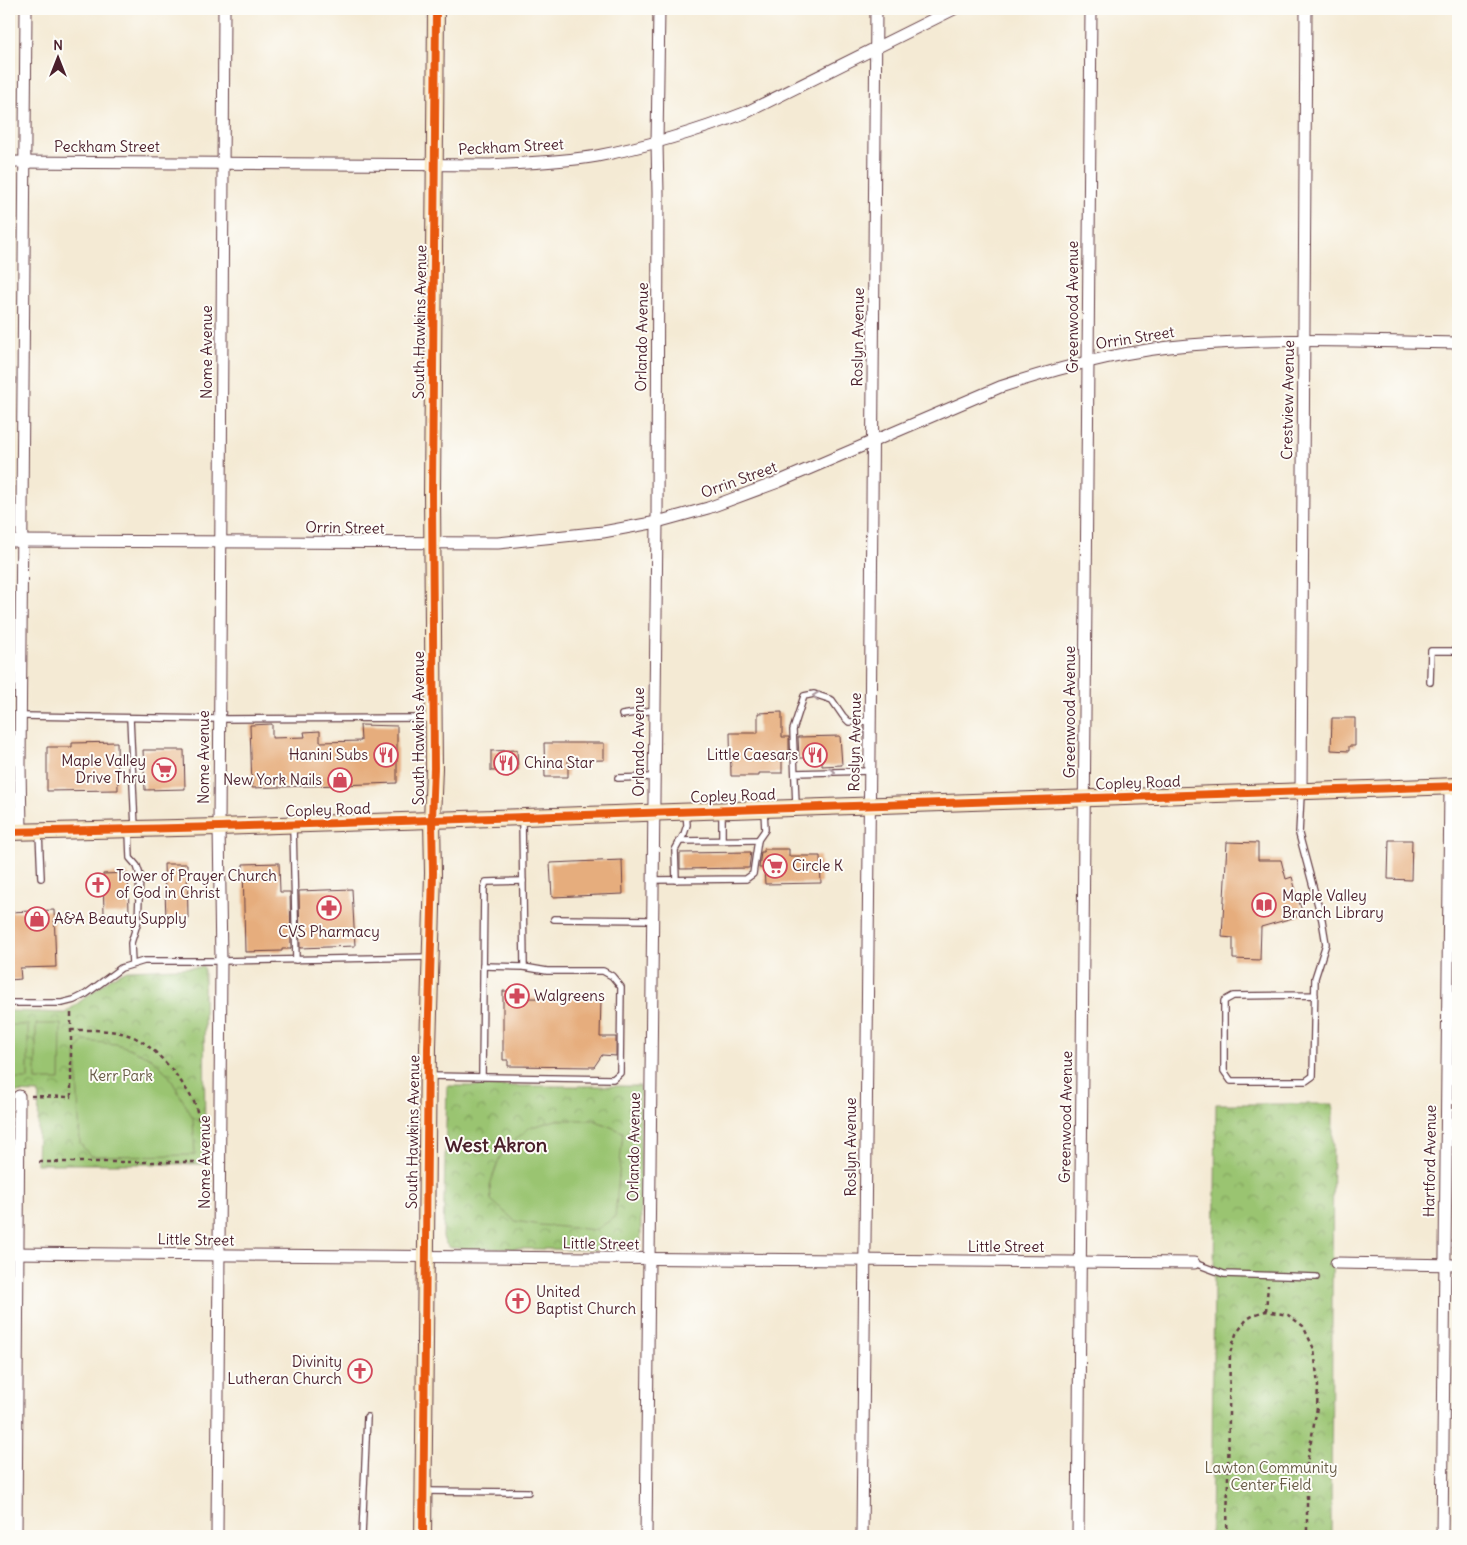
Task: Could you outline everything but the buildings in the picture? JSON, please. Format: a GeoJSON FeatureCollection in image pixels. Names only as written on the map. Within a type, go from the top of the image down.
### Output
{"type":"FeatureCollection","features":[{"type":"Feature","properties":{"kind":"main road","name":"South Hawkins Avenue"},"geometry":{"type":"LineString","coordinates":[[423,1536],[427,1076],[433,873],[436,9]]}},
{"type":"Feature","properties":{"kind":"main road","name":"Copley Road"},"geometry":{"type":"LineString","coordinates":[[15,831],[293,825],[1454,786]]}},
{"type":"Feature","properties":{"kind":"street"},"geometry":{"type":"LineString","coordinates":[[15,831],[15,738],[21,716],[26,9]]}},
{"type":"Feature","properties":{"kind":"street","name":"Nome Avenue"},"geometry":{"type":"LineString","coordinates":[[217,1536],[220,1255],[221,961],[219,827],[224,9]]}},
{"type":"Feature","properties":{"kind":"street","name":"Orlando Avenue"},"geometry":{"type":"LineString","coordinates":[[646,1536],[654,777],[659,9]]}},
{"type":"Feature","properties":{"kind":"street","name":"Roslyn Avenue"},"geometry":{"type":"LineString","coordinates":[[862,1536],[876,9]]}},
{"type":"Feature","properties":{"kind":"street","name":"Peckham Street"},"geometry":{"type":"LineString","coordinates":[[9,162],[490,165],[595,156],[657,143],[712,126],[747,112],[954,9]]}},
{"type":"Feature","properties":{"kind":"street","name":"Greenwood Avenue"},"geometry":{"type":"LineString","coordinates":[[1078,1536],[1091,9]]}},
{"type":"Feature","properties":{"kind":"street","name":"Crestview Avenue"},"geometry":{"type":"LineString","coordinates":[[1301,792],[1306,9]]}},
{"type":"Feature","properties":{"kind":"street","name":"Orrin Street"},"geometry":{"type":"LineString","coordinates":[[9,541],[433,544],[521,542],[603,532],[656,522],[708,508],[778,482],[1000,387],[1035,375],[1088,361],[1187,345],[1245,341],[1458,343]]}},
{"type":"Feature","properties":{"kind":"street","name":"Hartford Avenue"},"geometry":{"type":"LineString","coordinates":[[1442,1536],[1444,1265],[1454,786]]}},
{"type":"Feature","properties":{"kind":"street"},"geometry":{"type":"LineString","coordinates":[[16,1536],[14,1253],[19,1096]]}},
{"type":"Feature","properties":{"kind":"street","name":"Little Street"},"geometry":{"type":"LineString","coordinates":[[14,1253],[648,1260],[1194,1263]]}},
{"type":"Feature","properties":{"kind":"street"},"geometry":{"type":"LineString","coordinates":[[1336,1264],[1458,1265]]}},
{"type":"Feature","properties":{"kind":"lane"},"geometry":{"type":"LineString","coordinates":[[1430,682],[1431,651],[1458,651]]}},
{"type":"Feature","properties":{"kind":"lane"},"geometry":{"type":"LineString","coordinates":[[796,808],[793,730],[804,696],[814,694],[832,700],[849,722],[870,722]]}},
{"type":"Feature","properties":{"kind":"lane"},"geometry":{"type":"LineString","coordinates":[[622,715],[654,710]]}},
{"type":"Feature","properties":{"kind":"lane"},"geometry":{"type":"LineString","coordinates":[[21,716],[220,719],[433,718]]}},
{"type":"Feature","properties":{"kind":"lane"},"geometry":{"type":"LineString","coordinates":[[130,718],[132,829],[130,858],[137,866],[140,875],[138,921],[131,942],[132,964]]}},
{"type":"Feature","properties":{"kind":"lane"},"geometry":{"type":"LineString","coordinates":[[794,773],[870,771]]}},
{"type":"Feature","properties":{"kind":"lane"},"geometry":{"type":"LineString","coordinates":[[618,778],[654,777]]}},
{"type":"Feature","properties":{"kind":"lane"},"geometry":{"type":"LineString","coordinates":[[1301,792],[1298,834],[1322,920],[1326,944],[1315,978],[1313,1076],[1306,1081],[1232,1080],[1224,1071],[1224,1002],[1233,996],[1314,996]]}},
{"type":"Feature","properties":{"kind":"lane"},"geometry":{"type":"LineString","coordinates":[[652,880],[746,879],[753,874],[758,840],[765,830],[764,808]]}},
{"type":"Feature","properties":{"kind":"lane"},"geometry":{"type":"LineString","coordinates":[[722,810],[722,840]]}},
{"type":"Feature","properties":{"kind":"lane"},"geometry":{"type":"LineString","coordinates":[[676,880],[675,850],[687,824],[686,811]]}},
{"type":"Feature","properties":{"kind":"lane"},"geometry":{"type":"LineString","coordinates":[[522,817],[524,966]]}},
{"type":"Feature","properties":{"kind":"lane"},"geometry":{"type":"LineString","coordinates":[[293,825],[296,960]]}},
{"type":"Feature","properties":{"kind":"lane"},"geometry":{"type":"LineString","coordinates":[[39,831],[41,878]]}},
{"type":"Feature","properties":{"kind":"lane"},"geometry":{"type":"LineString","coordinates":[[679,841],[758,840]]}},
{"type":"Feature","properties":{"kind":"lane"},"geometry":{"type":"LineString","coordinates":[[482,1076],[484,888],[486,882],[523,881]]}},
{"type":"Feature","properties":{"kind":"lane"},"geometry":{"type":"LineString","coordinates":[[554,919],[652,920]]}},
{"type":"Feature","properties":{"kind":"lane"},"geometry":{"type":"LineString","coordinates":[[9,1003],[62,1003],[71,1001],[86,994],[121,968],[144,961],[430,957]]}},
{"type":"Feature","properties":{"kind":"lane"},"geometry":{"type":"LineString","coordinates":[[427,1076],[613,1079],[620,1073],[621,987],[612,976],[604,971],[547,971],[524,966],[483,966]]}},
{"type":"Feature","properties":{"kind":"lane"},"geometry":{"type":"LineString","coordinates":[[1194,1263],[1224,1274],[1316,1277]]}},
{"type":"Feature","properties":{"kind":"lane"},"geometry":{"type":"LineString","coordinates":[[362,1536],[368,1417]]}},
{"type":"Feature","properties":{"kind":"lane"},"geometry":{"type":"LineString","coordinates":[[423,1491],[528,1492]]}},
{"type":"Feature","properties":{"kind":"path"},"geometry":{"type":"LineString","coordinates":[[19,1096],[71,1097],[71,1001]]}},
{"type":"Feature","properties":{"kind":"path"},"geometry":{"type":"LineString","coordinates":[[71,1030],[129,1035],[150,1048],[177,1075],[195,1104],[201,1130],[206,1134]]}},
{"type":"Feature","properties":{"kind":"path"},"geometry":{"type":"LineString","coordinates":[[39,1162],[205,1162]]}},
{"type":"Feature","properties":{"kind":"path"},"geometry":{"type":"LineString","coordinates":[[1266,1311],[1269,1275]]}},
{"type":"Feature","properties":{"kind":"path"},"geometry":{"type":"LineString","coordinates":[[1227,1536],[1230,1353],[1236,1334],[1247,1319],[1266,1311],[1288,1315],[1303,1326],[1314,1349],[1318,1386],[1317,1408],[1307,1463],[1307,1536]]}},
{"type":"Feature","properties":{"kind":"green space","name":"Kerr Park"},"geometry":{"type":"Polygon","coordinates":[[[204,967],[205,1164],[37,1164],[39,1093],[9,1092],[9,1011],[65,1013],[111,978],[127,970],[204,967]]]}},
{"type":"Feature","properties":{"kind":"green space"},"geometry":{"type":"Polygon","coordinates":[[[36,1024],[61,1024],[60,1080],[36,1080],[36,1024]]]}},
{"type":"Feature","properties":{"kind":"green space"},"geometry":{"type":"Polygon","coordinates":[[[9,1025],[28,1025],[28,1079],[9,1079],[9,1025]]]}},
{"type":"Feature","properties":{"kind":"green space"},"geometry":{"type":"Polygon","coordinates":[[[84,1041],[116,1044],[129,1048],[151,1058],[168,1074],[193,1118],[195,1155],[90,1156],[80,1143],[76,1051],[84,1041]]]}},
{"type":"Feature","properties":{"kind":"green space"},"geometry":{"type":"Polygon","coordinates":[[[447,1086],[640,1086],[641,1242],[630,1250],[451,1248],[445,1243],[443,1237],[447,1086]]]}},
{"type":"Feature","properties":{"kind":"green space","name":"Lawton Community Center Field"},"geometry":{"type":"Polygon","coordinates":[[[1216,1104],[1333,1104],[1331,1536],[1211,1536],[1216,1104]]]}},
{"type":"Feature","properties":{"kind":"green space"},"geometry":{"type":"Polygon","coordinates":[[[556,1120],[594,1120],[623,1132],[615,1217],[596,1230],[515,1221],[491,1200],[490,1185],[499,1159],[506,1148],[529,1128],[556,1120]]]}},
{"type":"Feature","properties":{"kind":"cycle path"},"geometry":{"type":"LineString","coordinates":[[423,1536],[428,1048],[434,768],[432,493],[436,9]]}},
{"type":"Feature","properties":{"kind":"cycle path"},"geometry":{"type":"LineString","coordinates":[[9,832],[219,827],[1458,786]]}},
{"type":"Feature","properties":{"kind":"place","name":"Hanini Subs"},"geometry":{"type":"Point","coordinates":[386,755]}},
{"type":"Feature","properties":{"kind":"place","name":"Little Caesars"},"geometry":{"type":"Point","coordinates":[815,755]}},
{"type":"Feature","properties":{"kind":"place","name":"China Star"},"geometry":{"type":"Point","coordinates":[506,763]}},
{"type":"Feature","properties":{"kind":"place","name":"Maple Valley Drive Thru"},"geometry":{"type":"Point","coordinates":[164,770]}},
{"type":"Feature","properties":{"kind":"place","name":"New York Nails"},"geometry":{"type":"Point","coordinates":[340,780]}},
{"type":"Feature","properties":{"kind":"place","name":"Circle K"},"geometry":{"type":"Point","coordinates":[775,866]}},
{"type":"Feature","properties":{"kind":"place","name":"Tower of Prayer Church of God in Christ"},"geometry":{"type":"Point","coordinates":[98,885]}},
{"type":"Feature","properties":{"kind":"place","name":"Maple Valley Branch Library"},"geometry":{"type":"Point","coordinates":[1264,905]}},
{"type":"Feature","properties":{"kind":"place","name":"CVS Pharmacy"},"geometry":{"type":"Point","coordinates":[329,908]}},
{"type":"Feature","properties":{"kind":"place","name":"A&A Beauty Supply"},"geometry":{"type":"Point","coordinates":[37,919]}},
{"type":"Feature","properties":{"kind":"place","name":"Walgreens"},"geometry":{"type":"Point","coordinates":[517,996]}},
{"type":"Feature","properties":{"kind":"place","name":"United Baptist Church"},"geometry":{"type":"Point","coordinates":[518,1301]}},
{"type":"Feature","properties":{"kind":"place","name":"Divinity Lutheran Church"},"geometry":{"type":"Point","coordinates":[360,1371]}},
{"type":"Feature","properties":{"kind":"district","name":"West Akron"},"geometry":{"type":"Point","coordinates":[496,1145]}}]}
